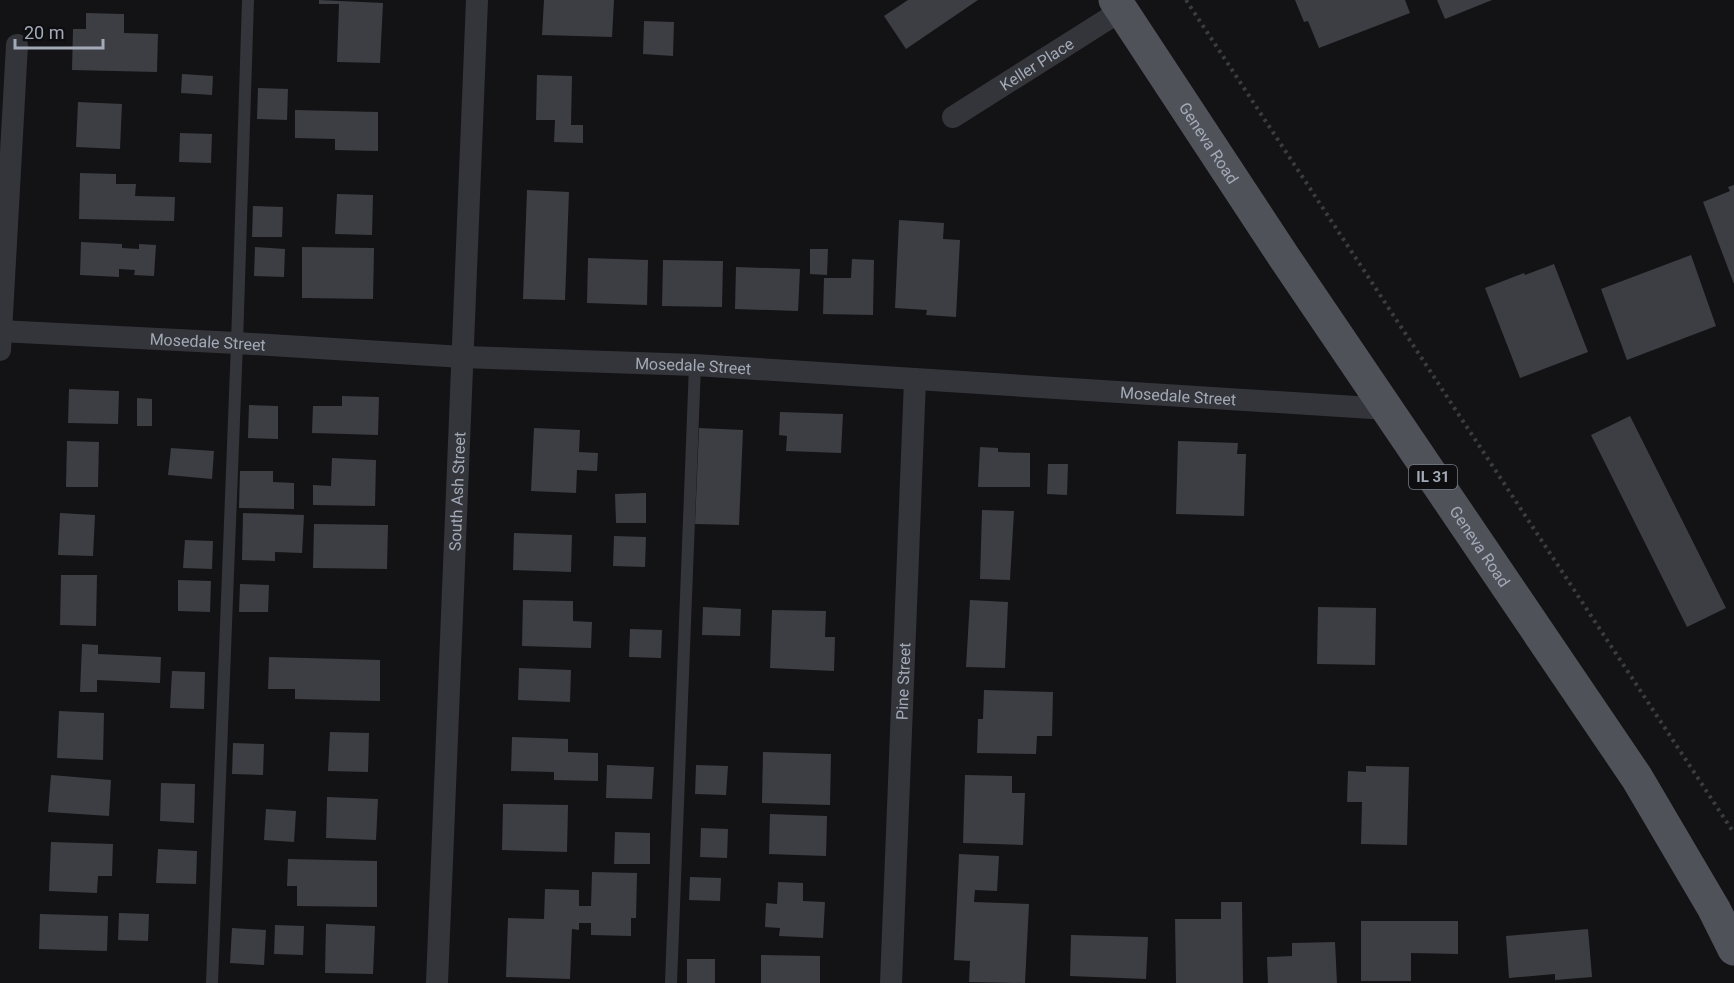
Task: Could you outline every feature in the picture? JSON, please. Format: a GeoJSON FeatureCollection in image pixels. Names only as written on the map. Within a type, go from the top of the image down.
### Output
{"type":"FeatureCollection","features":[{"type":"Feature","properties":{"kind":"main road","name":"Geneva Road"},"geometry":{"type":"LineString","coordinates":[[1118,5],[1387,409],[1637,778],[1714,909],[1734,949]]}},
{"type":"Feature","properties":{"kind":"street","name":"South Ash Street"},"geometry":{"type":"LineString","coordinates":[[437,983],[477,0]]}},
{"type":"Feature","properties":{"kind":"street","name":"Keller Place"},"geometry":{"type":"LineString","coordinates":[[953,117],[1118,5]]}},
{"type":"Feature","properties":{"kind":"street"},"geometry":{"type":"LineString","coordinates":[[0,350],[17,45]]}},
{"type":"Feature","properties":{"kind":"street","name":"Mosedale Street"},"geometry":{"type":"LineString","coordinates":[[0,331],[463,357],[695,365],[1387,409]]}},
{"type":"Feature","properties":{"kind":"street","name":"Pine Street"},"geometry":{"type":"LineString","coordinates":[[891,983],[915,380]]}},
{"type":"Feature","properties":{"kind":"lane"},"geometry":{"type":"LineString","coordinates":[[212,983],[248,0]]}},
{"type":"Feature","properties":{"kind":"lane"},"geometry":{"type":"LineString","coordinates":[[671,983],[695,365]]}},
{"type":"Feature","properties":{"kind":"path"},"geometry":{"type":"LineString","coordinates":[[1186,0],[1734,833]]}},
{"type":"Feature","properties":{"kind":"building"},"geometry":{"type":"Polygon","coordinates":[[[319,0],[383,3],[380,63],[337,62],[339,4],[319,4],[319,0]]]}},
{"type":"Feature","properties":{"kind":"building"},"geometry":{"type":"Polygon","coordinates":[[[544,0],[614,0],[612,37],[542,35],[544,0]]]}},
{"type":"Feature","properties":{"kind":"building"},"geometry":{"type":"Polygon","coordinates":[[[908,0],[978,0],[906,49],[884,16],[908,0]]]}},
{"type":"Feature","properties":{"kind":"building"},"geometry":{"type":"Polygon","coordinates":[[[1295,0],[1405,0],[1410,13],[1319,48],[1308,21],[1304,22],[1295,0]]]}},
{"type":"Feature","properties":{"kind":"building"},"geometry":{"type":"Polygon","coordinates":[[[1437,0],[1492,0],[1445,19],[1437,0]]]}},
{"type":"Feature","properties":{"kind":"building"},"geometry":{"type":"Polygon","coordinates":[[[86,13],[124,14],[124,33],[158,34],[157,72],[72,70],[73,29],[86,29],[86,13]]]}},
{"type":"Feature","properties":{"kind":"building"},"geometry":{"type":"Polygon","coordinates":[[[644,21],[674,22],[673,56],[643,54],[644,21]]]}},
{"type":"Feature","properties":{"kind":"building"},"geometry":{"type":"Polygon","coordinates":[[[182,74],[213,76],[212,95],[181,93],[182,74]]]}},
{"type":"Feature","properties":{"kind":"building"},"geometry":{"type":"Polygon","coordinates":[[[537,75],[572,76],[571,125],[583,125],[583,143],[554,142],[555,120],[536,120],[537,75]]]}},
{"type":"Feature","properties":{"kind":"building"},"geometry":{"type":"Polygon","coordinates":[[[258,88],[288,89],[287,120],[257,119],[258,88]]]}},
{"type":"Feature","properties":{"kind":"building"},"geometry":{"type":"Polygon","coordinates":[[[78,102],[122,104],[120,149],[76,147],[78,102]]]}},
{"type":"Feature","properties":{"kind":"building"},"geometry":{"type":"Polygon","coordinates":[[[295,110],[378,112],[378,151],[335,150],[335,139],[295,138],[295,110]]]}},
{"type":"Feature","properties":{"kind":"building"},"geometry":{"type":"Polygon","coordinates":[[[180,133],[212,134],[211,163],[179,162],[180,133]]]}},
{"type":"Feature","properties":{"kind":"building"},"geometry":{"type":"Polygon","coordinates":[[[80,173],[116,174],[116,184],[136,184],[135,196],[175,197],[174,221],[79,219],[80,173]]]}},
{"type":"Feature","properties":{"kind":"building"},"geometry":{"type":"Polygon","coordinates":[[[1734,185],[1734,284],[1703,202],[1730,191],[1728,187],[1734,185]]]}},
{"type":"Feature","properties":{"kind":"building"},"geometry":{"type":"Polygon","coordinates":[[[527,190],[569,192],[565,300],[523,299],[527,190]]]}},
{"type":"Feature","properties":{"kind":"building"},"geometry":{"type":"Polygon","coordinates":[[[337,194],[373,195],[372,235],[335,234],[337,194]]]}},
{"type":"Feature","properties":{"kind":"building"},"geometry":{"type":"Polygon","coordinates":[[[253,206],[283,207],[282,237],[252,237],[253,206]]]}},
{"type":"Feature","properties":{"kind":"building"},"geometry":{"type":"Polygon","coordinates":[[[899,220],[944,223],[943,239],[960,240],[956,317],[926,315],[927,310],[895,308],[899,220]]]}},
{"type":"Feature","properties":{"kind":"building"},"geometry":{"type":"Polygon","coordinates":[[[81,242],[122,244],[122,248],[139,249],[139,244],[156,245],[154,276],[134,275],[135,270],[119,269],[119,277],[80,275],[81,242]]]}},
{"type":"Feature","properties":{"kind":"building"},"geometry":{"type":"Polygon","coordinates":[[[255,247],[285,249],[284,277],[254,276],[255,247]]]}},
{"type":"Feature","properties":{"kind":"building"},"geometry":{"type":"Polygon","coordinates":[[[302,247],[374,248],[373,299],[302,298],[302,247]]]}},
{"type":"Feature","properties":{"kind":"building"},"geometry":{"type":"Polygon","coordinates":[[[810,249],[828,249],[827,275],[810,274],[810,249]]]}},
{"type":"Feature","properties":{"kind":"building"},"geometry":{"type":"Polygon","coordinates":[[[1691,255],[1716,326],[1627,360],[1601,289],[1691,255]]]}},
{"type":"Feature","properties":{"kind":"building"},"geometry":{"type":"Polygon","coordinates":[[[588,258],[648,260],[647,305],[587,303],[588,258]]]}},
{"type":"Feature","properties":{"kind":"building"},"geometry":{"type":"Polygon","coordinates":[[[852,259],[874,260],[873,315],[823,314],[824,278],[851,278],[852,259]]]}},
{"type":"Feature","properties":{"kind":"building"},"geometry":{"type":"Polygon","coordinates":[[[663,260],[723,261],[722,307],[662,306],[663,260]]]}},
{"type":"Feature","properties":{"kind":"building"},"geometry":{"type":"Polygon","coordinates":[[[1554,264],[1588,352],[1520,378],[1485,288],[1554,264]]]}},
{"type":"Feature","properties":{"kind":"building"},"geometry":{"type":"Polygon","coordinates":[[[736,267],[800,269],[798,311],[735,309],[736,267]]]}},
{"type":"Feature","properties":{"kind":"building"},"geometry":{"type":"Polygon","coordinates":[[[69,389],[119,391],[118,424],[68,423],[69,389]]]}},
{"type":"Feature","properties":{"kind":"building"},"geometry":{"type":"Polygon","coordinates":[[[342,396],[379,397],[378,435],[312,433],[313,406],[342,406],[342,396]]]}},
{"type":"Feature","properties":{"kind":"building"},"geometry":{"type":"Polygon","coordinates":[[[137,398],[152,399],[152,426],[137,426],[137,398]]]}},
{"type":"Feature","properties":{"kind":"building"},"geometry":{"type":"Polygon","coordinates":[[[249,405],[278,406],[278,439],[248,438],[249,405]]]}},
{"type":"Feature","properties":{"kind":"building"},"geometry":{"type":"Polygon","coordinates":[[[780,412],[843,414],[841,453],[786,451],[787,436],[779,435],[780,412]]]}},
{"type":"Feature","properties":{"kind":"building"},"geometry":{"type":"Polygon","coordinates":[[[1630,416],[1726,608],[1687,627],[1591,435],[1630,416]]]}},
{"type":"Feature","properties":{"kind":"building"},"geometry":{"type":"Polygon","coordinates":[[[534,428],[580,430],[579,452],[598,453],[597,471],[577,470],[576,493],[531,491],[534,428]]]}},
{"type":"Feature","properties":{"kind":"building"},"geometry":{"type":"Polygon","coordinates":[[[699,428],[743,430],[739,525],[695,524],[699,428]]]}},
{"type":"Feature","properties":{"kind":"building"},"geometry":{"type":"Polygon","coordinates":[[[67,441],[99,442],[98,487],[66,487],[67,441]]]}},
{"type":"Feature","properties":{"kind":"building"},"geometry":{"type":"Polygon","coordinates":[[[1178,441],[1238,443],[1237,454],[1246,454],[1244,516],[1176,514],[1178,441]]]}},
{"type":"Feature","properties":{"kind":"building"},"geometry":{"type":"Polygon","coordinates":[[[980,447],[998,448],[998,452],[1030,453],[1030,487],[978,487],[980,447]]]}},
{"type":"Feature","properties":{"kind":"building"},"geometry":{"type":"Polygon","coordinates":[[[171,448],[214,451],[212,479],[168,475],[171,448]]]}},
{"type":"Feature","properties":{"kind":"building"},"geometry":{"type":"Polygon","coordinates":[[[332,458],[376,460],[375,506],[313,505],[313,485],[331,486],[332,458]]]}},
{"type":"Feature","properties":{"kind":"building"},"geometry":{"type":"Polygon","coordinates":[[[1048,464],[1068,464],[1067,495],[1047,494],[1048,464]]]}},
{"type":"Feature","properties":{"kind":"building"},"geometry":{"type":"Polygon","coordinates":[[[240,471],[273,471],[273,482],[294,483],[294,509],[239,508],[240,471]]]}},
{"type":"Feature","properties":{"kind":"building"},"geometry":{"type":"Polygon","coordinates":[[[646,493],[646,523],[616,523],[615,494],[646,493]]]}},
{"type":"Feature","properties":{"kind":"building"},"geometry":{"type":"Polygon","coordinates":[[[982,510],[1014,511],[1010,580],[980,579],[982,510]]]}},
{"type":"Feature","properties":{"kind":"building"},"geometry":{"type":"Polygon","coordinates":[[[60,513],[95,515],[93,556],[58,555],[60,513]]]}},
{"type":"Feature","properties":{"kind":"building"},"geometry":{"type":"Polygon","coordinates":[[[243,513],[304,515],[302,553],[275,552],[275,561],[242,560],[243,513]]]}},
{"type":"Feature","properties":{"kind":"building"},"geometry":{"type":"Polygon","coordinates":[[[314,524],[388,525],[387,569],[313,568],[314,524]]]}},
{"type":"Feature","properties":{"kind":"building"},"geometry":{"type":"Polygon","coordinates":[[[514,533],[572,535],[571,572],[513,570],[514,533]]]}},
{"type":"Feature","properties":{"kind":"building"},"geometry":{"type":"Polygon","coordinates":[[[614,536],[646,537],[645,567],[613,566],[614,536]]]}},
{"type":"Feature","properties":{"kind":"building"},"geometry":{"type":"Polygon","coordinates":[[[185,540],[213,541],[212,569],[183,568],[185,540]]]}},
{"type":"Feature","properties":{"kind":"building"},"geometry":{"type":"Polygon","coordinates":[[[61,575],[97,575],[96,626],[60,625],[61,575]]]}},
{"type":"Feature","properties":{"kind":"building"},"geometry":{"type":"Polygon","coordinates":[[[178,580],[211,581],[210,612],[178,611],[178,580]]]}},
{"type":"Feature","properties":{"kind":"building"},"geometry":{"type":"Polygon","coordinates":[[[240,584],[269,585],[268,612],[239,612],[240,584]]]}},
{"type":"Feature","properties":{"kind":"building"},"geometry":{"type":"Polygon","coordinates":[[[523,600],[573,601],[573,621],[592,622],[591,648],[522,646],[523,600]]]}},
{"type":"Feature","properties":{"kind":"building"},"geometry":{"type":"Polygon","coordinates":[[[970,600],[1008,602],[1005,668],[966,667],[970,600]]]}},
{"type":"Feature","properties":{"kind":"building"},"geometry":{"type":"Polygon","coordinates":[[[703,607],[741,609],[740,636],[702,635],[703,607]]]}},
{"type":"Feature","properties":{"kind":"building"},"geometry":{"type":"Polygon","coordinates":[[[1318,607],[1376,608],[1375,665],[1317,664],[1318,607]]]}},
{"type":"Feature","properties":{"kind":"building"},"geometry":{"type":"Polygon","coordinates":[[[772,610],[826,611],[825,637],[835,637],[834,671],[770,668],[772,610]]]}},
{"type":"Feature","properties":{"kind":"building"},"geometry":{"type":"Polygon","coordinates":[[[630,629],[662,630],[661,658],[629,657],[630,629]]]}},
{"type":"Feature","properties":{"kind":"building"},"geometry":{"type":"Polygon","coordinates":[[[82,644],[98,645],[98,654],[161,657],[160,683],[97,680],[97,692],[80,692],[82,644]]]}},
{"type":"Feature","properties":{"kind":"building"},"geometry":{"type":"Polygon","coordinates":[[[269,657],[380,660],[380,701],[295,699],[295,689],[268,689],[269,657]]]}},
{"type":"Feature","properties":{"kind":"building"},"geometry":{"type":"Polygon","coordinates":[[[519,668],[571,670],[570,702],[518,700],[519,668]]]}},
{"type":"Feature","properties":{"kind":"building"},"geometry":{"type":"Polygon","coordinates":[[[172,671],[205,672],[204,709],[170,708],[172,671]]]}},
{"type":"Feature","properties":{"kind":"building"},"geometry":{"type":"Polygon","coordinates":[[[984,690],[1053,692],[1052,736],[1037,736],[1036,754],[977,753],[978,719],[983,719],[984,690]]]}},
{"type":"Feature","properties":{"kind":"building"},"geometry":{"type":"Polygon","coordinates":[[[59,711],[104,713],[103,760],[57,758],[59,711]]]}},
{"type":"Feature","properties":{"kind":"building"},"geometry":{"type":"Polygon","coordinates":[[[330,732],[369,733],[368,772],[328,771],[330,732]]]}},
{"type":"Feature","properties":{"kind":"building"},"geometry":{"type":"Polygon","coordinates":[[[512,737],[568,739],[568,752],[598,753],[598,781],[554,780],[554,772],[511,771],[512,737]]]}},
{"type":"Feature","properties":{"kind":"building"},"geometry":{"type":"Polygon","coordinates":[[[233,743],[264,744],[263,775],[232,774],[233,743]]]}},
{"type":"Feature","properties":{"kind":"building"},"geometry":{"type":"Polygon","coordinates":[[[763,752],[831,754],[830,805],[762,803],[763,752]]]}},
{"type":"Feature","properties":{"kind":"building"},"geometry":{"type":"Polygon","coordinates":[[[607,765],[654,767],[652,799],[606,798],[607,765]]]}},
{"type":"Feature","properties":{"kind":"building"},"geometry":{"type":"Polygon","coordinates":[[[696,765],[728,766],[726,795],[695,794],[696,765]]]}},
{"type":"Feature","properties":{"kind":"building"},"geometry":{"type":"Polygon","coordinates":[[[1366,766],[1409,767],[1407,845],[1361,844],[1362,802],[1347,802],[1348,771],[1366,772],[1366,766]]]}},
{"type":"Feature","properties":{"kind":"building"},"geometry":{"type":"Polygon","coordinates":[[[51,775],[111,780],[109,816],[48,812],[51,775]]]}},
{"type":"Feature","properties":{"kind":"building"},"geometry":{"type":"Polygon","coordinates":[[[965,775],[1012,776],[1012,793],[1025,793],[1023,845],[963,843],[965,775]]]}},
{"type":"Feature","properties":{"kind":"building"},"geometry":{"type":"Polygon","coordinates":[[[161,783],[195,784],[194,823],[160,821],[161,783]]]}},
{"type":"Feature","properties":{"kind":"building"},"geometry":{"type":"Polygon","coordinates":[[[327,797],[378,799],[376,840],[326,838],[327,797]]]}},
{"type":"Feature","properties":{"kind":"building"},"geometry":{"type":"Polygon","coordinates":[[[503,804],[568,805],[567,852],[502,850],[503,804]]]}},
{"type":"Feature","properties":{"kind":"building"},"geometry":{"type":"Polygon","coordinates":[[[266,809],[296,811],[294,842],[264,840],[266,809]]]}},
{"type":"Feature","properties":{"kind":"building"},"geometry":{"type":"Polygon","coordinates":[[[770,814],[827,816],[826,856],[769,854],[770,814]]]}},
{"type":"Feature","properties":{"kind":"building"},"geometry":{"type":"Polygon","coordinates":[[[701,828],[728,829],[727,858],[700,857],[701,828]]]}},
{"type":"Feature","properties":{"kind":"building"},"geometry":{"type":"Polygon","coordinates":[[[615,832],[650,833],[650,864],[614,864],[615,832]]]}},
{"type":"Feature","properties":{"kind":"building"},"geometry":{"type":"Polygon","coordinates":[[[51,842],[113,844],[112,876],[98,876],[97,893],[49,891],[51,842]]]}},
{"type":"Feature","properties":{"kind":"building"},"geometry":{"type":"Polygon","coordinates":[[[158,849],[197,851],[196,884],[156,883],[158,849]]]}},
{"type":"Feature","properties":{"kind":"building"},"geometry":{"type":"Polygon","coordinates":[[[959,854],[999,856],[997,891],[975,890],[974,902],[1029,904],[1025,983],[969,982],[970,961],[954,960],[959,854]]]}},
{"type":"Feature","properties":{"kind":"building"},"geometry":{"type":"Polygon","coordinates":[[[288,859],[377,861],[377,907],[297,906],[297,886],[287,886],[288,859]]]}},
{"type":"Feature","properties":{"kind":"building"},"geometry":{"type":"Polygon","coordinates":[[[592,872],[637,873],[636,918],[631,918],[631,936],[591,935],[591,923],[579,923],[579,930],[572,929],[570,979],[506,977],[508,918],[544,919],[545,889],[579,890],[579,906],[591,906],[592,872]]]}},
{"type":"Feature","properties":{"kind":"building"},"geometry":{"type":"Polygon","coordinates":[[[690,877],[721,878],[720,901],[689,900],[690,877]]]}},
{"type":"Feature","properties":{"kind":"building"},"geometry":{"type":"Polygon","coordinates":[[[778,882],[803,883],[803,901],[825,902],[823,938],[779,936],[780,928],[765,927],[766,903],[777,904],[778,882]]]}},
{"type":"Feature","properties":{"kind":"building"},"geometry":{"type":"Polygon","coordinates":[[[1221,902],[1242,902],[1243,983],[1176,983],[1175,919],[1221,919],[1221,902]]]}},
{"type":"Feature","properties":{"kind":"building"},"geometry":{"type":"Polygon","coordinates":[[[119,913],[149,914],[148,941],[118,940],[119,913]]]}},
{"type":"Feature","properties":{"kind":"building"},"geometry":{"type":"Polygon","coordinates":[[[40,914],[108,916],[107,951],[39,949],[40,914]]]}},
{"type":"Feature","properties":{"kind":"building"},"geometry":{"type":"Polygon","coordinates":[[[1361,921],[1458,921],[1458,954],[1411,953],[1411,981],[1361,981],[1361,921]]]}},
{"type":"Feature","properties":{"kind":"building"},"geometry":{"type":"Polygon","coordinates":[[[326,924],[375,926],[373,974],[325,973],[326,924]]]}},
{"type":"Feature","properties":{"kind":"building"},"geometry":{"type":"Polygon","coordinates":[[[275,925],[304,926],[303,955],[274,954],[275,925]]]}},
{"type":"Feature","properties":{"kind":"building"},"geometry":{"type":"Polygon","coordinates":[[[232,928],[266,930],[264,965],[230,963],[232,928]]]}},
{"type":"Feature","properties":{"kind":"building"},"geometry":{"type":"Polygon","coordinates":[[[1588,929],[1592,977],[1555,980],[1555,974],[1509,978],[1506,936],[1588,929]]]}},
{"type":"Feature","properties":{"kind":"building"},"geometry":{"type":"Polygon","coordinates":[[[1071,935],[1148,937],[1146,979],[1070,976],[1071,935]]]}},
{"type":"Feature","properties":{"kind":"building"},"geometry":{"type":"Polygon","coordinates":[[[1335,942],[1337,983],[1268,983],[1267,957],[1292,956],[1292,943],[1335,942]]]}},
{"type":"Feature","properties":{"kind":"building"},"geometry":{"type":"Polygon","coordinates":[[[761,955],[820,956],[820,983],[761,983],[761,955]]]}},
{"type":"Feature","properties":{"kind":"building"},"geometry":{"type":"Polygon","coordinates":[[[687,959],[715,959],[715,983],[687,983],[687,959]]]}}]}
